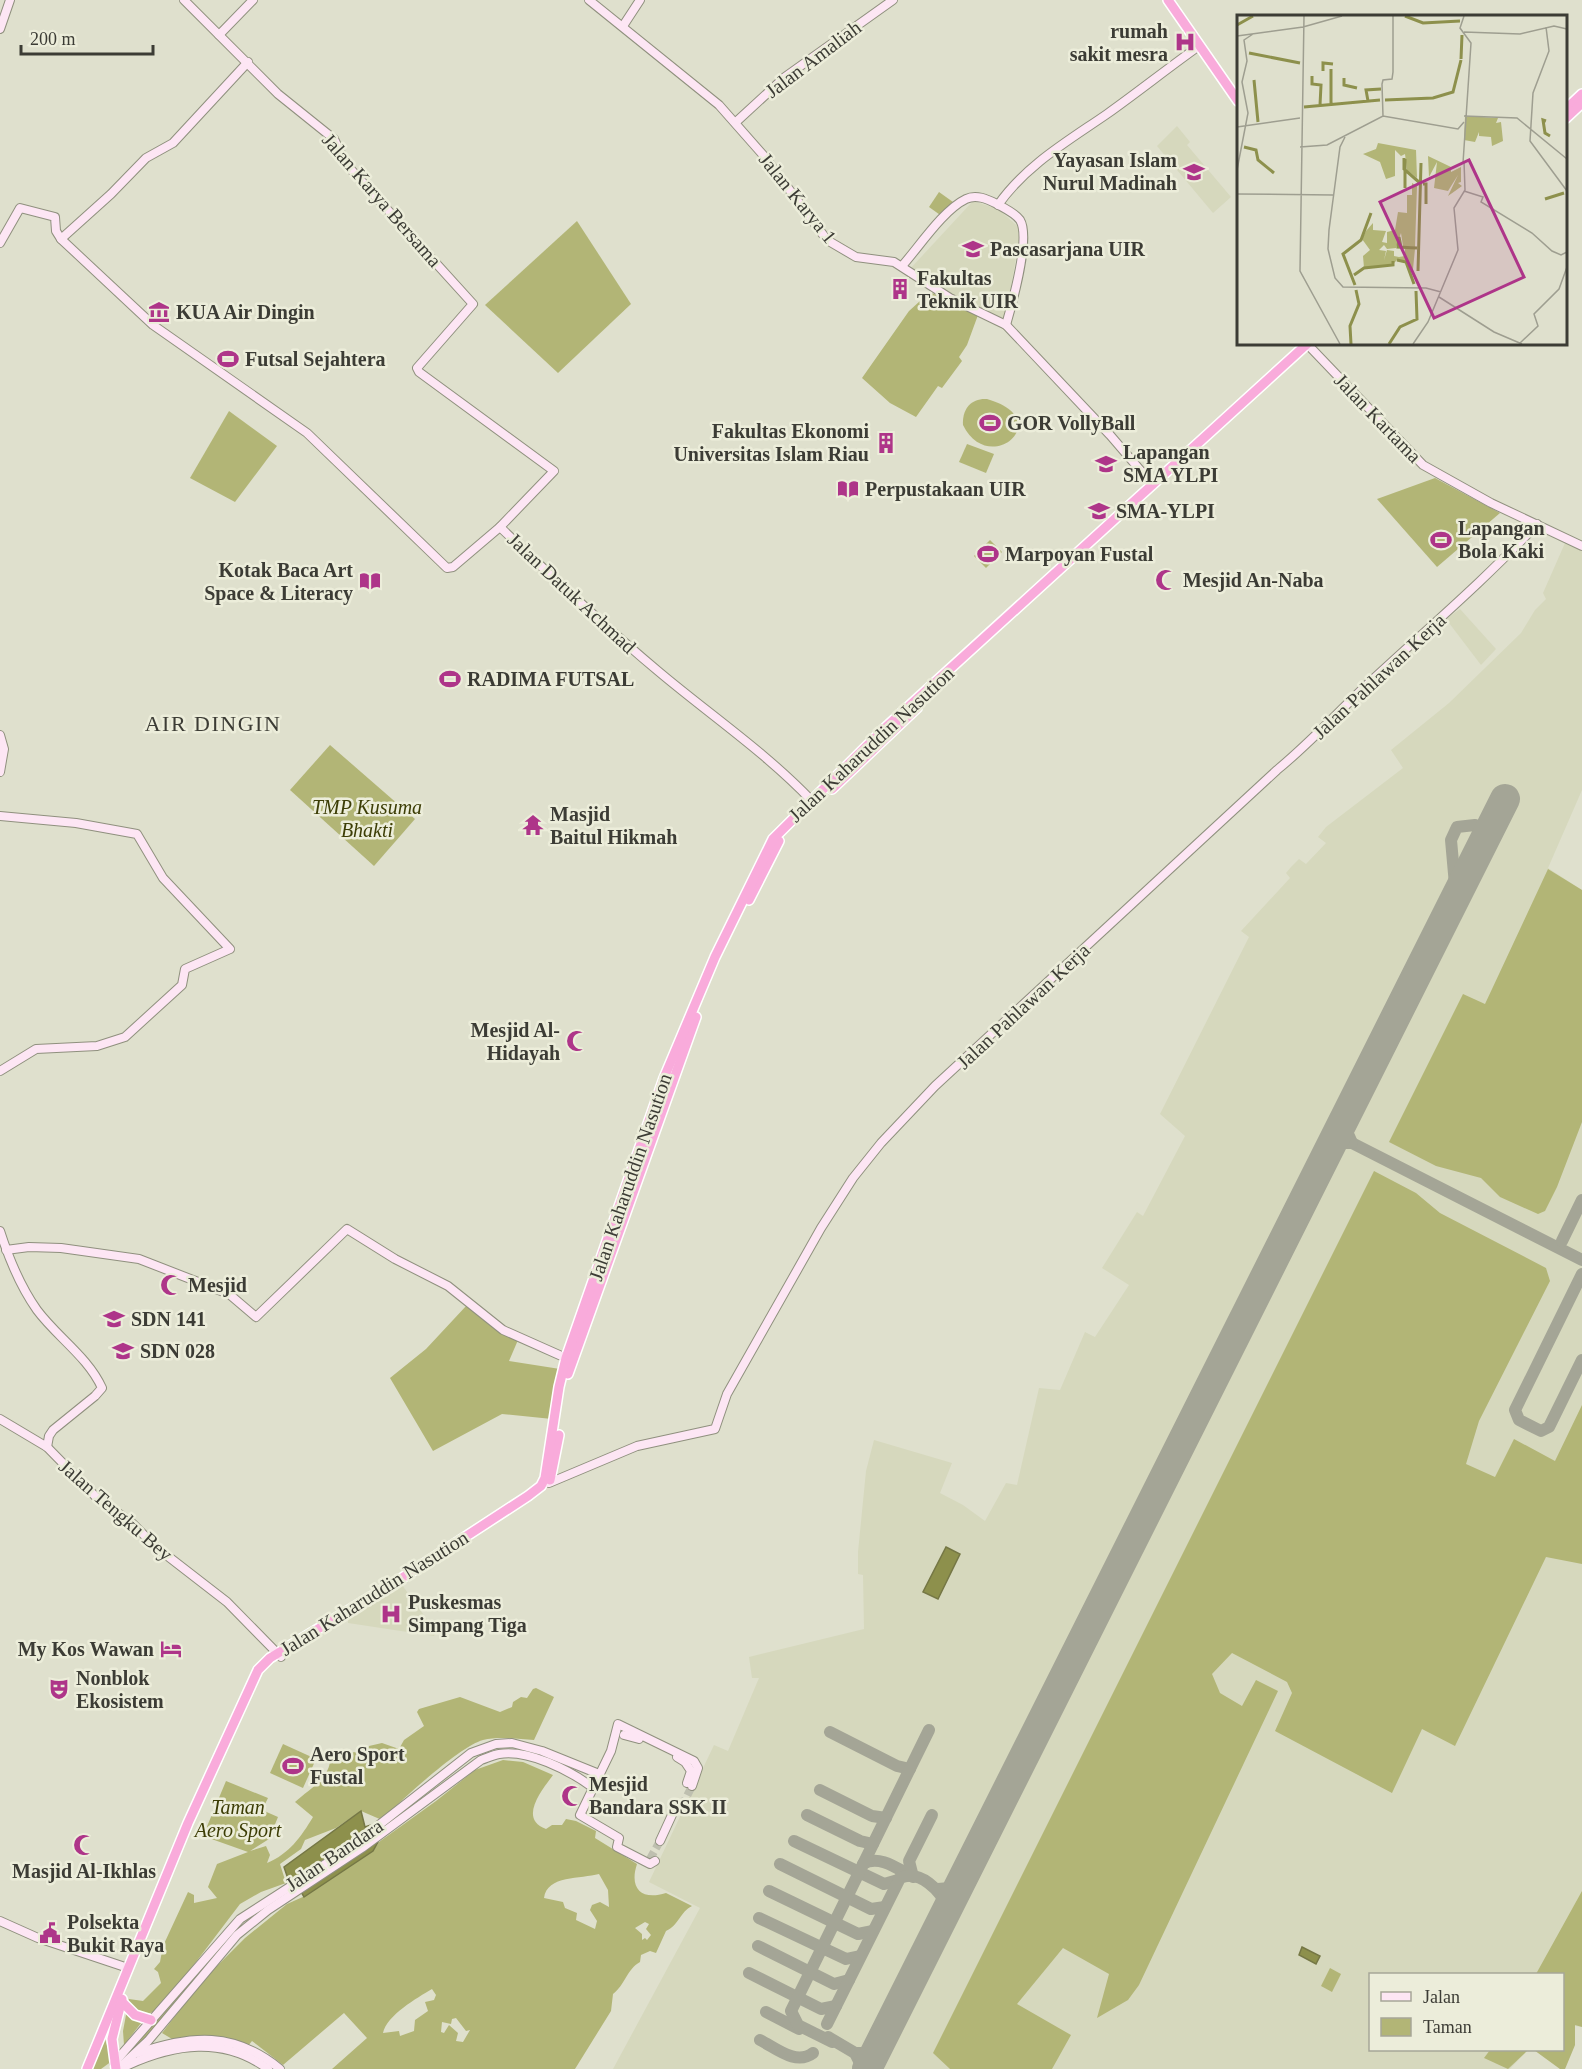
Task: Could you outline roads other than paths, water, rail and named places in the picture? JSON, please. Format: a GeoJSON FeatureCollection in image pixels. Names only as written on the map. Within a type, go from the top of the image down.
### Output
{"type":"FeatureCollection","features":[{"type":"Feature","properties":{"kind":"highway"},"geometry":{"type":"LineString","coordinates":[[1168,0],[1237,98]]}},
{"type":"Feature","properties":{"kind":"highway"},"geometry":{"type":"LineString","coordinates":[[1567,108],[1582,94]]}},
{"type":"Feature","properties":{"kind":"highway"},"geometry":{"type":"LineString","coordinates":[[1567,117],[1582,103]]}},
{"type":"Feature","properties":{"kind":"highway","name":"Jalan Kaharuddin Nasution"},"geometry":{"type":"LineString","coordinates":[[117,2068],[112,2032],[136,1954],[188,1823],[252,1681],[266,1661],[280,1655],[426,1563],[546,1483],[555,1465],[568,1373],[587,1307],[662,1084],[771,843],[811,800],[1310,345]]}},
{"type":"Feature","properties":{"kind":"highway","name":"Jalan Kaharuddin Nasution"},"geometry":{"type":"LineString","coordinates":[[703,993],[777,843],[857,760],[1153,485],[1196,448]]}},
{"type":"Feature","properties":{"kind":"highway","name":"Jalan Kaharuddin Nasution"},"geometry":{"type":"LineString","coordinates":[[546,1483],[559,1387],[566,1358],[587,1307]]}},
{"type":"Feature","properties":{"kind":"highway","name":"Jalan Kaharuddin Nasution"},"geometry":{"type":"LineString","coordinates":[[87,2069],[128,1968],[136,1954]]}},
{"type":"Feature","properties":{"kind":"highway"},"geometry":{"type":"LineString","coordinates":[[121,2001],[135,2015],[151,2020]]}},
{"type":"Feature","properties":{"kind":"street"},"geometry":{"type":"LineString","coordinates":[[0,29],[10,0]]}},
{"type":"Feature","properties":{"kind":"street","name":"Jalan Karya Bersama"},"geometry":{"type":"LineString","coordinates":[[184,0],[278,94],[334,139],[346,164],[473,304],[417,368],[554,471],[500,527]]}},
{"type":"Feature","properties":{"kind":"street"},"geometry":{"type":"LineString","coordinates":[[219,35],[253,0]]}},
{"type":"Feature","properties":{"kind":"street","name":"Jalan Karya 1"},"geometry":{"type":"LineString","coordinates":[[589,0],[703,90],[736,122],[827,240],[856,257],[888,260],[902,266],[950,298],[1006,325],[1110,435],[1153,485]]}},
{"type":"Feature","properties":{"kind":"street"},"geometry":{"type":"LineString","coordinates":[[623,26],[640,0]]}},
{"type":"Feature","properties":{"kind":"street","name":"Jalan Amaliah"},"geometry":{"type":"LineString","coordinates":[[736,122],[785,77],[893,0]]}},
{"type":"Feature","properties":{"kind":"street"},"geometry":{"type":"LineString","coordinates":[[998,205],[1008,191],[1054,149],[1108,113],[1199,46]]}},
{"type":"Feature","properties":{"kind":"street"},"geometry":{"type":"LineString","coordinates":[[0,243],[20,208],[55,217],[55,228],[61,239],[97,208],[146,158],[173,143],[248,62]]}},
{"type":"Feature","properties":{"kind":"street"},"geometry":{"type":"LineString","coordinates":[[902,266],[958,204],[971,197],[986,199],[998,205],[1017,217],[1023,230],[1021,261],[1006,325]]}},
{"type":"Feature","properties":{"kind":"street","name":"Jalan Datuk Achmad"},"geometry":{"type":"LineString","coordinates":[[61,239],[153,325],[307,433],[338,460],[441,564],[448,568],[453,567],[500,527],[572,598],[660,673],[728,726],[811,800]]}},
{"type":"Feature","properties":{"kind":"street","name":"Jalan Kartama"},"geometry":{"type":"LineString","coordinates":[[1310,345],[1417,460],[1491,503],[1582,546]]}},
{"type":"Feature","properties":{"kind":"street","name":"Jalan Pahlawan Kerja"},"geometry":{"type":"LineString","coordinates":[[546,1483],[637,1446],[715,1429],[727,1394],[829,1214],[881,1143],[935,1086],[1277,770],[1298,754],[1537,524]]}},
{"type":"Feature","properties":{"kind":"street"},"geometry":{"type":"LineString","coordinates":[[0,735],[4,749],[0,772]]}},
{"type":"Feature","properties":{"kind":"street"},"geometry":{"type":"LineString","coordinates":[[0,816],[133,832],[145,843],[163,878],[230,949],[185,969],[183,983],[125,1037],[97,1046],[36,1049],[0,1071]]}},
{"type":"Feature","properties":{"kind":"street"},"geometry":{"type":"LineString","coordinates":[[6,1250],[29,1247],[61,1248],[139,1259],[229,1294],[256,1317],[347,1229],[395,1259],[448,1286],[502,1330],[566,1358]]}},
{"type":"Feature","properties":{"kind":"street","name":"Jalan Tengku Bey"},"geometry":{"type":"LineString","coordinates":[[0,1231],[6,1250],[24,1288],[38,1311],[81,1358],[102,1388],[53,1430],[49,1436],[48,1447],[96,1497],[132,1523],[156,1547],[227,1602],[280,1655]]}},
{"type":"Feature","properties":{"kind":"street"},"geometry":{"type":"LineString","coordinates":[[0,1419],[48,1447]]}},
{"type":"Feature","properties":{"kind":"street"},"geometry":{"type":"LineString","coordinates":[[624,1735],[632,1736],[685,1762],[691,1771],[689,1785],[698,1768],[694,1761],[618,1724],[614,1739],[580,1815],[619,1838],[617,1847],[651,1861]]}},
{"type":"Feature","properties":{"kind":"street"},"geometry":{"type":"LineString","coordinates":[[614,1739],[633,1731]]}},
{"type":"Feature","properties":{"kind":"street","name":"Jalan Bandara"},"geometry":{"type":"LineString","coordinates":[[135,2054],[219,1955],[260,1917],[382,1828],[471,1753],[496,1744],[512,1743],[527,1746],[599,1774]]}},
{"type":"Feature","properties":{"kind":"street","name":"Jalan Bandara"},"geometry":{"type":"LineString","coordinates":[[117,2068],[151,2020],[240,1919],[435,1795],[468,1768],[499,1754],[527,1756],[592,1788]]}},
{"type":"Feature","properties":{"kind":"street"},"geometry":{"type":"LineString","coordinates":[[428,1787],[435,1795]]}},
{"type":"Feature","properties":{"kind":"street"},"geometry":{"type":"LineString","coordinates":[[662,1842],[680,1805]]}},
{"type":"Feature","properties":{"kind":"street"},"geometry":{"type":"LineString","coordinates":[[0,1921],[38,1938],[128,1968]]}},
{"type":"Feature","properties":{"kind":"street"},"geometry":{"type":"LineString","coordinates":[[212,1949],[219,1955]]}},
{"type":"Feature","properties":{"kind":"street"},"geometry":{"type":"LineString","coordinates":[[159,2027],[159,2037],[167,2043]]}},
{"type":"Feature","properties":{"kind":"street"},"geometry":{"type":"LineString","coordinates":[[117,2068],[135,2054],[167,2043],[207,2039],[229,2041],[250,2049],[280,2069]]}},
{"type":"Feature","properties":{"kind":"street"},"geometry":{"type":"LineString","coordinates":[[117,2068],[170,2050],[208,2046],[238,2052],[268,2069]]}},
{"type":"Feature","properties":{"kind":"tunnel"},"geometry":{"type":"LineString","coordinates":[[682,1806],[692,1786]]}},
{"type":"Feature","properties":{"kind":"tunnel"},"geometry":{"type":"LineString","coordinates":[[650,1859],[660,1841]]}},
{"type":"Feature","properties":{"kind":"place","name":"rumah sakit mesra"},"geometry":{"type":"Point","coordinates":[1185,42]}},
{"type":"Feature","properties":{"kind":"place","name":"Yayasan Islam Nurul Madinah"},"geometry":{"type":"Point","coordinates":[1194,172]}},
{"type":"Feature","properties":{"kind":"place","name":"Pascasarjana UIR"},"geometry":{"type":"Point","coordinates":[973,249]}},
{"type":"Feature","properties":{"kind":"place","name":"Fakultas Teknik UIR"},"geometry":{"type":"Point","coordinates":[900,289]}},
{"type":"Feature","properties":{"kind":"place","name":"KUA Air Dingin"},"geometry":{"type":"Point","coordinates":[159,312]}},
{"type":"Feature","properties":{"kind":"place","name":"Futsal Sejahtera"},"geometry":{"type":"Point","coordinates":[228,359]}},
{"type":"Feature","properties":{"kind":"place","name":"GOR VollyBall"},"geometry":{"type":"Point","coordinates":[990,423]}},
{"type":"Feature","properties":{"kind":"place","name":"Fakultas Ekonomi Universitas Islam Riau"},"geometry":{"type":"Point","coordinates":[886,443]}},
{"type":"Feature","properties":{"kind":"place","name":"Lapangan SMA YLPI"},"geometry":{"type":"Point","coordinates":[1106,464]}},
{"type":"Feature","properties":{"kind":"place","name":"Perpustakaan UIR"},"geometry":{"type":"Point","coordinates":[848,489]}},
{"type":"Feature","properties":{"kind":"place","name":"SMA-YLPI"},"geometry":{"type":"Point","coordinates":[1099,511]}},
{"type":"Feature","properties":{"kind":"place","name":"Lapangan Bola Kaki"},"geometry":{"type":"Point","coordinates":[1441,540]}},
{"type":"Feature","properties":{"kind":"place","name":"Marpoyan Fustal"},"geometry":{"type":"Point","coordinates":[988,554]}},
{"type":"Feature","properties":{"kind":"place","name":"Mesjid An-Naba"},"geometry":{"type":"Point","coordinates":[1166,580]}},
{"type":"Feature","properties":{"kind":"place","name":"Kotak Baca Art Space & Literacy"},"geometry":{"type":"Point","coordinates":[370,581]}},
{"type":"Feature","properties":{"kind":"place","name":"RADIMA FUTSAL"},"geometry":{"type":"Point","coordinates":[450,679]}},
{"type":"Feature","properties":{"kind":"place","name":"Masjid Baitul Hikmah"},"geometry":{"type":"Point","coordinates":[533,825]}},
{"type":"Feature","properties":{"kind":"place","name":"Mesjid Al- Hidayah"},"geometry":{"type":"Point","coordinates":[577,1041]}},
{"type":"Feature","properties":{"kind":"place","name":"Mesjid"},"geometry":{"type":"Point","coordinates":[171,1285]}},
{"type":"Feature","properties":{"kind":"place","name":"SDN 141"},"geometry":{"type":"Point","coordinates":[114,1319]}},
{"type":"Feature","properties":{"kind":"place","name":"SDN 028"},"geometry":{"type":"Point","coordinates":[123,1351]}},
{"type":"Feature","properties":{"kind":"place","name":"Puskesmas Simpang Tiga"},"geometry":{"type":"Point","coordinates":[391,1614]}},
{"type":"Feature","properties":{"kind":"place","name":"My Kos Wawan"},"geometry":{"type":"Point","coordinates":[171,1649]}},
{"type":"Feature","properties":{"kind":"place","name":"Nonblok Ekosistem"},"geometry":{"type":"Point","coordinates":[59,1689]}},
{"type":"Feature","properties":{"kind":"place","name":"Aero Sport Fustal"},"geometry":{"type":"Point","coordinates":[293,1766]}},
{"type":"Feature","properties":{"kind":"place","name":"Mesjid Bandara SSK II"},"geometry":{"type":"Point","coordinates":[572,1796]}},
{"type":"Feature","properties":{"kind":"place","name":"Masjid Al-Ikhlas"},"geometry":{"type":"Point","coordinates":[84,1845]}},
{"type":"Feature","properties":{"kind":"place","name":"Polsekta Bukit Raya"},"geometry":{"type":"Point","coordinates":[50,1933]}},
{"type":"Feature","properties":{"kind":"district","name":"AIR DINGIN"},"geometry":{"type":"Point","coordinates":[213,723]}},
{"type":"Feature","properties":{"kind":"park label","name":"TMP Kusuma Bhakti"},"geometry":{"type":"Point","coordinates":[367,818]}},
{"type":"Feature","properties":{"kind":"park label","name":"Taman Aero Sport"},"geometry":{"type":"Point","coordinates":[238,1818]}}]}
